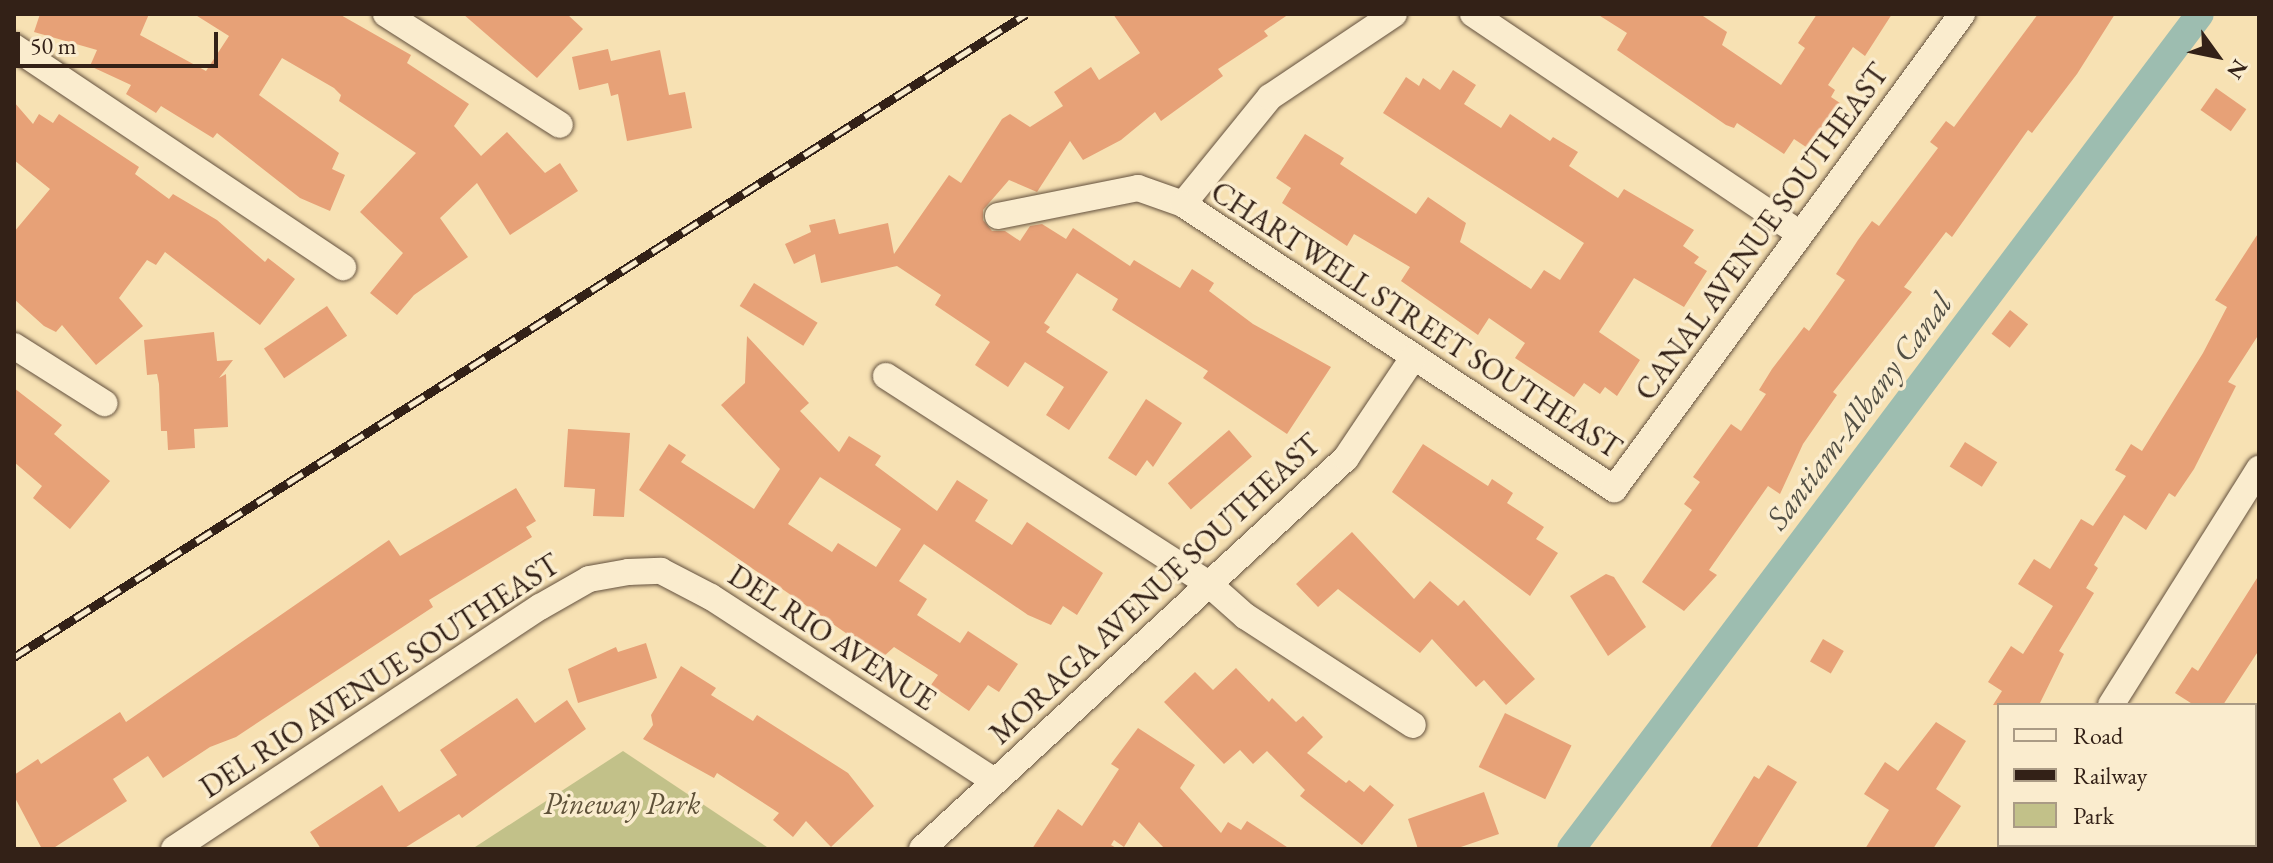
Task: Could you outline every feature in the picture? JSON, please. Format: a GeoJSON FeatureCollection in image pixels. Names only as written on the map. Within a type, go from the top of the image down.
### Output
{"type":"FeatureCollection","features":[{"type":"Feature","properties":{"kind":"street"},"geometry":{"type":"LineString","coordinates":[[386,14],[560,125]]}},
{"type":"Feature","properties":{"kind":"street"},"geometry":{"type":"LineString","coordinates":[[1183,204],[1270,97],[1394,14]]}},
{"type":"Feature","properties":{"kind":"street"},"geometry":{"type":"LineString","coordinates":[[1473,14],[1800,234]]}},
{"type":"Feature","properties":{"kind":"street","name":"CANAL AVENUE SOUTHEAST"},"geometry":{"type":"LineString","coordinates":[[1614,489],[1962,14]]}},
{"type":"Feature","properties":{"kind":"street"},"geometry":{"type":"LineString","coordinates":[[14,47],[343,267]]}},
{"type":"Feature","properties":{"kind":"street","name":"CHARTWELL STREET SOUTHEAST"},"geometry":{"type":"LineString","coordinates":[[998,216],[1138,188],[1183,204],[1614,489]]}},
{"type":"Feature","properties":{"kind":"street"},"geometry":{"type":"LineString","coordinates":[[14,346],[104,403]]}},
{"type":"Feature","properties":{"kind":"street","name":"MORAGA AVENUE SOUTHEAST"},"geometry":{"type":"LineString","coordinates":[[922,849],[1346,458],[1413,358]]}},
{"type":"Feature","properties":{"kind":"street"},"geometry":{"type":"LineString","coordinates":[[886,376],[1210,585],[1245,616],[1413,725]]}},
{"type":"Feature","properties":{"kind":"street"},"geometry":{"type":"LineString","coordinates":[[2112,703],[2259,469]]}},
{"type":"Feature","properties":{"kind":"street","name":"DEL RIO AVENUE"},"geometry":{"type":"LineString","coordinates":[[628,572],[661,571],[711,597],[994,781]]}},
{"type":"Feature","properties":{"kind":"street","name":"DEL RIO AVENUE SOUTHEAST"},"geometry":{"type":"LineString","coordinates":[[174,849],[540,607],[589,579],[628,572]]}},
{"type":"Feature","properties":{"kind":"green space","name":"Pineway Park"},"geometry":{"type":"Polygon","coordinates":[[[623,751],[770,849],[472,849],[623,751]]]}},
{"type":"Feature","properties":{"kind":"building"},"geometry":{"type":"Polygon","coordinates":[[[40,14],[149,14],[140,35],[206,71],[229,36],[194,14],[339,14],[411,55],[407,63],[469,104],[454,126],[481,156],[507,132],[545,173],[560,163],[578,191],[510,235],[477,183],[440,218],[468,257],[414,295],[397,315],[370,293],[403,253],[360,212],[416,153],[339,101],[341,95],[334,88],[282,58],[259,95],[339,153],[332,169],[345,175],[330,211],[300,198],[217,133],[213,138],[161,106],[156,113],[126,94],[131,85],[90,66],[97,50],[34,32],[40,14]]]}},
{"type":"Feature","properties":{"kind":"building"},"geometry":{"type":"Polygon","coordinates":[[[463,14],[567,14],[583,29],[537,78],[463,14]]]}},
{"type":"Feature","properties":{"kind":"building"},"geometry":{"type":"Polygon","coordinates":[[[1113,14],[1289,14],[1264,31],[1268,36],[1218,69],[1223,76],[1161,121],[1155,112],[1121,140],[1083,160],[1070,141],[1037,192],[1009,180],[983,210],[983,220],[992,231],[1005,231],[1020,241],[1030,226],[1042,224],[1066,239],[1073,228],[1130,266],[1134,260],[1180,288],[1192,269],[1214,283],[1209,291],[1253,324],[1331,367],[1287,434],[1203,378],[1208,371],[1112,310],[1118,299],[1077,273],[1044,323],[1050,327],[1046,332],[1108,372],[1069,430],[1046,415],[1064,387],[1025,362],[1008,387],[975,365],[990,342],[935,305],[941,295],[897,266],[821,283],[815,254],[794,264],[785,244],[811,232],[809,225],[835,219],[839,234],[888,223],[894,254],[949,175],[961,183],[1002,119],[1010,114],[1030,127],[1063,106],[1054,92],[1091,67],[1099,80],[1140,53],[1113,14]]]}},
{"type":"Feature","properties":{"kind":"building"},"geometry":{"type":"Polygon","coordinates":[[[1597,14],[1700,14],[1727,32],[1722,45],[1781,85],[1805,48],[1798,43],[1817,14],[1892,14],[1865,56],[1853,47],[1828,85],[1835,90],[1831,97],[1840,103],[1809,149],[1794,139],[1784,154],[1737,123],[1734,128],[1726,125],[1617,50],[1627,33],[1597,14]]]}},
{"type":"Feature","properties":{"kind":"building"},"geometry":{"type":"Polygon","coordinates":[[[2038,14],[2115,14],[2077,74],[2032,133],[2028,130],[1952,237],[1946,232],[1904,287],[1912,292],[1833,392],[1837,395],[1803,444],[1780,494],[1768,486],[1709,570],[1717,575],[1684,611],[1642,582],[1692,510],[1684,504],[1700,482],[1693,477],[1731,424],[1741,431],[1766,394],[1759,390],[1772,369],[1804,327],[1809,331],[1845,280],[1836,274],[1858,240],[1872,221],[1879,226],[1938,148],[1930,142],[1946,121],[1954,127],[2038,14]]]}},
{"type":"Feature","properties":{"kind":"building"},"geometry":{"type":"Polygon","coordinates":[[[608,49],[611,61],[660,50],[669,95],[685,92],[692,128],[627,141],[618,94],[611,96],[608,83],[579,90],[572,57],[608,49]]]}},
{"type":"Feature","properties":{"kind":"building"},"geometry":{"type":"Polygon","coordinates":[[[1453,70],[1476,85],[1464,104],[1501,128],[1510,114],[1550,141],[1553,137],[1578,152],[1569,166],[1618,198],[1624,189],[1694,230],[1683,246],[1699,257],[1694,263],[1707,271],[1684,307],[1634,278],[1599,332],[1640,360],[1617,396],[1605,387],[1600,394],[1584,383],[1574,397],[1515,358],[1525,343],[1489,318],[1478,335],[1401,281],[1410,267],[1354,234],[1347,246],[1282,203],[1291,188],[1276,178],[1305,134],[1344,158],[1340,164],[1416,214],[1428,197],[1466,223],[1460,242],[1531,289],[1544,270],[1560,280],[1584,243],[1383,113],[1406,77],[1419,86],[1423,78],[1440,90],[1453,70]]]}},
{"type":"Feature","properties":{"kind":"building"},"geometry":{"type":"Polygon","coordinates":[[[2216,88],[2246,109],[2231,131],[2201,110],[2216,88]]]}},
{"type":"Feature","properties":{"kind":"building"},"geometry":{"type":"Polygon","coordinates":[[[14,102],[33,124],[39,114],[53,123],[59,114],[139,167],[135,174],[169,199],[173,194],[217,220],[265,262],[268,258],[295,279],[260,325],[165,252],[156,265],[147,260],[119,298],[143,326],[96,365],[62,325],[56,332],[44,326],[14,299],[14,232],[50,189],[14,160],[14,102]]]}},
{"type":"Feature","properties":{"kind":"building"},"geometry":{"type":"Polygon","coordinates":[[[2259,232],[2259,334],[2228,382],[2236,386],[2194,469],[2175,497],[2169,493],[2146,530],[2124,515],[2094,565],[2098,568],[2086,588],[2094,593],[2059,651],[2064,654],[2040,703],[1993,705],[2002,691],[1988,682],[2011,646],[2023,654],[2053,606],[2018,584],[2034,559],[2050,569],[2081,519],[2093,526],[2126,476],[2115,470],[2131,444],[2142,451],[2203,353],[2227,307],[2215,300],[2259,232]]]}},
{"type":"Feature","properties":{"kind":"building"},"geometry":{"type":"Polygon","coordinates":[[[754,283],[818,323],[803,346],[740,306],[754,283]]]}},
{"type":"Feature","properties":{"kind":"building"},"geometry":{"type":"Polygon","coordinates":[[[327,306],[347,336],[284,378],[264,348],[327,306]]]}},
{"type":"Feature","properties":{"kind":"building"},"geometry":{"type":"Polygon","coordinates":[[[2010,310],[2028,324],[2010,348],[1992,334],[2010,310]]]}},
{"type":"Feature","properties":{"kind":"building"},"geometry":{"type":"Polygon","coordinates":[[[214,332],[217,361],[233,360],[219,378],[226,374],[228,427],[194,429],[195,448],[168,450],[167,431],[161,431],[157,374],[147,375],[144,340],[214,332]]]}},
{"type":"Feature","properties":{"kind":"building"},"geometry":{"type":"Polygon","coordinates":[[[747,336],[809,403],[800,411],[839,452],[849,436],[881,456],[875,465],[937,511],[957,480],[988,500],[975,521],[1012,545],[1027,522],[1103,573],[1077,615],[1063,606],[1051,625],[1028,615],[924,544],[899,581],[927,599],[917,615],[960,643],[968,631],[1018,664],[999,692],[988,685],[969,711],[931,685],[938,675],[894,647],[882,658],[639,490],[669,444],[686,455],[681,462],[754,509],[780,469],[721,405],[745,383],[747,336]],[[820,477],[788,524],[832,552],[838,543],[876,567],[901,529],[820,477]]]}},
{"type":"Feature","properties":{"kind":"building"},"geometry":{"type":"Polygon","coordinates":[[[14,388],[62,425],[54,434],[110,481],[70,529],[33,498],[42,486],[14,462],[14,388]]]}},
{"type":"Feature","properties":{"kind":"building"},"geometry":{"type":"Polygon","coordinates":[[[1146,399],[1182,423],[1153,467],[1147,460],[1136,476],[1108,458],[1146,399]]]}},
{"type":"Feature","properties":{"kind":"building"},"geometry":{"type":"Polygon","coordinates":[[[568,429],[630,433],[624,517],[593,516],[595,489],[564,487],[568,429]]]}},
{"type":"Feature","properties":{"kind":"building"},"geometry":{"type":"Polygon","coordinates":[[[1229,430],[1252,456],[1191,510],[1168,483],[1229,430]]]}},
{"type":"Feature","properties":{"kind":"building"},"geometry":{"type":"Polygon","coordinates":[[[1965,442],[1997,462],[1982,487],[1950,467],[1965,442]]]}},
{"type":"Feature","properties":{"kind":"building"},"geometry":{"type":"Polygon","coordinates":[[[1423,444],[1488,486],[1492,479],[1513,493],[1507,503],[1544,527],[1536,539],[1558,553],[1530,596],[1392,492],[1423,444]]]}},
{"type":"Feature","properties":{"kind":"building"},"geometry":{"type":"Polygon","coordinates":[[[516,488],[536,521],[526,527],[532,537],[429,600],[433,607],[236,737],[210,747],[163,778],[148,756],[113,779],[127,801],[52,849],[42,849],[14,796],[14,775],[38,759],[41,764],[120,712],[126,722],[389,540],[400,556],[516,488]]]}},
{"type":"Feature","properties":{"kind":"building"},"geometry":{"type":"Polygon","coordinates":[[[1352,532],[1414,599],[1430,581],[1458,606],[1464,600],[1535,679],[1506,705],[1484,680],[1476,687],[1432,639],[1420,653],[1338,589],[1318,607],[1296,584],[1352,532]]]}},
{"type":"Feature","properties":{"kind":"building"},"geometry":{"type":"Polygon","coordinates":[[[1606,574],[1614,577],[1646,627],[1608,656],[1570,596],[1606,574]]]}},
{"type":"Feature","properties":{"kind":"building"},"geometry":{"type":"Polygon","coordinates":[[[2259,575],[2259,650],[2224,703],[2191,703],[2175,693],[2192,667],[2198,671],[2259,575]]]}},
{"type":"Feature","properties":{"kind":"building"},"geometry":{"type":"Polygon","coordinates":[[[1823,639],[1844,651],[1831,674],[1810,662],[1823,639]]]}},
{"type":"Feature","properties":{"kind":"building"},"geometry":{"type":"Polygon","coordinates":[[[646,643],[657,678],[578,703],[568,669],[616,647],[618,652],[646,643]]]}},
{"type":"Feature","properties":{"kind":"building"},"geometry":{"type":"Polygon","coordinates":[[[681,666],[716,688],[711,695],[753,721],[757,715],[848,773],[874,806],[831,847],[806,821],[793,837],[773,820],[779,813],[717,773],[714,778],[643,739],[653,725],[651,715],[681,666]]]}},
{"type":"Feature","properties":{"kind":"building"},"geometry":{"type":"Polygon","coordinates":[[[1236,668],[1269,702],[1272,698],[1296,722],[1303,716],[1323,737],[1307,753],[1346,783],[1349,780],[1364,792],[1370,785],[1394,805],[1362,845],[1300,796],[1305,790],[1267,751],[1253,764],[1240,750],[1224,764],[1164,702],[1195,672],[1213,690],[1236,668]]]}},
{"type":"Feature","properties":{"kind":"building"},"geometry":{"type":"Polygon","coordinates":[[[517,698],[535,723],[567,700],[586,729],[462,818],[459,814],[403,849],[321,849],[310,832],[382,785],[399,812],[457,775],[440,750],[517,698]]]}},
{"type":"Feature","properties":{"kind":"building"},"geometry":{"type":"Polygon","coordinates":[[[1505,713],[1572,745],[1545,799],[1479,767],[1505,713]]]}},
{"type":"Feature","properties":{"kind":"building"},"geometry":{"type":"Polygon","coordinates":[[[1936,722],[1966,741],[1936,789],[1961,806],[1933,849],[1865,849],[1889,810],[1864,794],[1885,762],[1898,771],[1936,722]]]}},
{"type":"Feature","properties":{"kind":"building"},"geometry":{"type":"Polygon","coordinates":[[[1138,728],[1195,765],[1180,788],[1221,833],[1228,822],[1241,830],[1247,821],[1290,849],[1165,849],[1139,822],[1124,847],[1114,840],[1111,845],[1118,849],[1032,849],[1058,809],[1082,826],[1119,769],[1111,764],[1138,728]]]}},
{"type":"Feature","properties":{"kind":"building"},"geometry":{"type":"Polygon","coordinates":[[[1768,765],[1797,782],[1756,849],[1709,849],[1754,776],[1759,779],[1768,765]]]}},
{"type":"Feature","properties":{"kind":"building"},"geometry":{"type":"Polygon","coordinates":[[[1484,792],[1499,834],[1455,849],[1418,849],[1408,819],[1484,792]]]}},
{"type":"Feature","properties":{"kind":"waterway","name":"Santiam-Albany Canal"},"geometry":{"type":"LineString","coordinates":[[1571,849],[2200,14]]}},
{"type":"Feature","properties":{"kind":"railway"},"geometry":{"type":"LineString","coordinates":[[14,657],[1026,14]]}}]}
